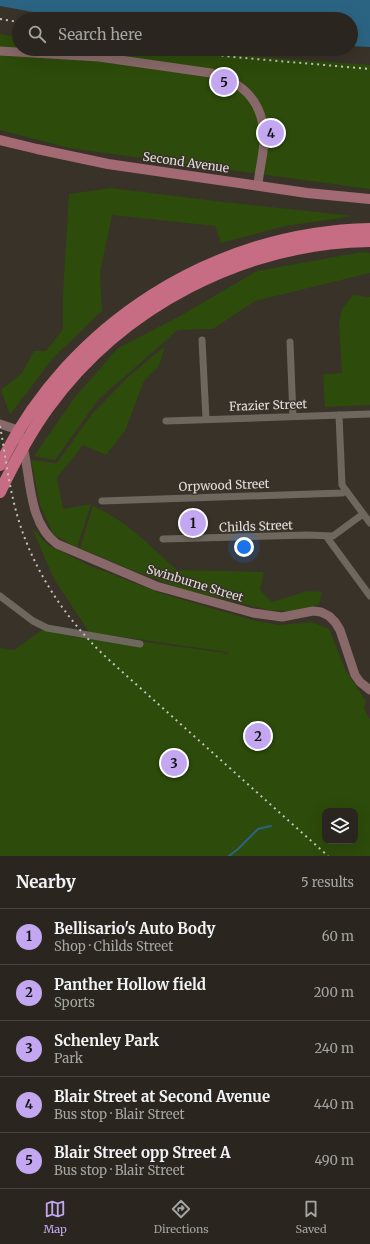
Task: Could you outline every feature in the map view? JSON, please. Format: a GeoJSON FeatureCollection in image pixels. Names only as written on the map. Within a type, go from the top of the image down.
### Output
{"type":"FeatureCollection","features":[{"type":"Feature","properties":{"kind":"highway"},"geometry":{"type":"LineString","coordinates":[[0,465],[21,426],[56,378],[96,337],[137,305],[181,278],[223,258],[262,245],[312,234],[370,229]]}},
{"type":"Feature","properties":{"kind":"highway"},"geometry":{"type":"LineString","coordinates":[[0,492],[28,438],[58,395],[92,357],[130,324],[172,296],[217,274],[265,256],[314,246],[370,241]]}},
{"type":"Feature","properties":{"kind":"main road","name":"Second Avenue"},"geometry":{"type":"LineString","coordinates":[[0,140],[108,164],[307,192],[370,199]]}},
{"type":"Feature","properties":{"kind":"street"},"geometry":{"type":"LineString","coordinates":[[0,51],[12,52]]}},
{"type":"Feature","properties":{"kind":"street"},"geometry":{"type":"LineString","coordinates":[[82,56],[211,73],[236,82],[256,103],[262,119],[264,140],[258,185]]}},
{"type":"Feature","properties":{"kind":"street"},"geometry":{"type":"LineString","coordinates":[[202,340],[206,419]]}},
{"type":"Feature","properties":{"kind":"street"},"geometry":{"type":"LineString","coordinates":[[290,342],[293,416]]}},
{"type":"Feature","properties":{"kind":"street","name":"Frazier Street"},"geometry":{"type":"LineString","coordinates":[[166,421],[370,414]]}},
{"type":"Feature","properties":{"kind":"street"},"geometry":{"type":"LineString","coordinates":[[340,415],[342,485],[370,523]]}},
{"type":"Feature","properties":{"kind":"street","name":"Swinburne Street"},"geometry":{"type":"LineString","coordinates":[[3,425],[15,429],[20,436],[37,516],[42,529],[53,541],[61,546],[156,586],[253,613],[282,617],[313,611],[321,612],[329,616],[335,622],[340,630],[356,675],[360,682],[370,690]]}},
{"type":"Feature","properties":{"kind":"street","name":"Orpwood Street"},"geometry":{"type":"LineString","coordinates":[[102,501],[342,493],[346,491]]}},
{"type":"Feature","properties":{"kind":"street","name":"Childs Street"},"geometry":{"type":"LineString","coordinates":[[163,539],[333,536],[363,514]]}},
{"type":"Feature","properties":{"kind":"street"},"geometry":{"type":"LineString","coordinates":[[326,536],[370,596]]}},
{"type":"Feature","properties":{"kind":"street"},"geometry":{"type":"LineString","coordinates":[[0,596],[33,621],[47,628],[140,644]]}},
{"type":"Feature","properties":{"kind":"green space"},"geometry":{"type":"Polygon","coordinates":[[[0,34],[12,36],[12,56],[249,56],[370,65],[370,189],[69,148],[0,130],[0,34]]]}},
{"type":"Feature","properties":{"kind":"green space"},"geometry":{"type":"Polygon","coordinates":[[[111,188],[354,216],[286,226],[221,243],[215,226],[112,215],[100,272],[102,311],[53,358],[10,415],[1,390],[22,373],[34,351],[46,351],[63,329],[63,292],[69,194],[111,188]]]}},
{"type":"Feature","properties":{"kind":"green space"},"geometry":{"type":"Polygon","coordinates":[[[362,252],[370,253],[370,273],[255,301],[213,329],[178,330],[98,400],[55,460],[34,456],[75,397],[118,348],[180,316],[257,271],[362,252]]]}},
{"type":"Feature","properties":{"kind":"green space"},"geometry":{"type":"Polygon","coordinates":[[[353,295],[370,297],[370,405],[325,407],[323,374],[342,373],[339,324],[342,309],[353,295]]]}},
{"type":"Feature","properties":{"kind":"green space"},"geometry":{"type":"Polygon","coordinates":[[[165,346],[159,366],[144,381],[125,431],[106,455],[83,445],[57,478],[63,509],[91,504],[77,548],[53,534],[40,505],[31,460],[57,463],[92,414],[129,376],[165,346]]]}},
{"type":"Feature","properties":{"kind":"green space"},"geometry":{"type":"Polygon","coordinates":[[[93,506],[127,526],[177,570],[264,572],[260,590],[272,602],[307,591],[322,592],[319,605],[289,611],[268,610],[181,589],[80,548],[93,506]]]}},
{"type":"Feature","properties":{"kind":"green space"},"geometry":{"type":"Polygon","coordinates":[[[32,528],[48,545],[88,565],[160,593],[252,620],[278,625],[312,622],[329,629],[346,671],[366,701],[364,708],[370,720],[370,856],[0,856],[0,648],[14,650],[42,630],[74,637],[138,641],[228,654],[227,652],[89,632],[54,579],[32,528]]]}},
{"type":"Feature","properties":{"kind":"water"},"geometry":{"type":"Polygon","coordinates":[[[0,0],[370,0],[370,47],[358,46],[358,12],[33,12],[0,6],[0,0]]]}},
{"type":"Feature","properties":{"kind":"waterway"},"geometry":{"type":"LineString","coordinates":[[229,856],[258,829],[271,826]]}},
{"type":"Feature","properties":{"kind":"railway"},"geometry":{"type":"LineString","coordinates":[[0,19],[12,21]]}},
{"type":"Feature","properties":{"kind":"railway"},"geometry":{"type":"LineString","coordinates":[[226,56],[370,69]]}},
{"type":"Feature","properties":{"kind":"railway"},"geometry":{"type":"LineString","coordinates":[[0,426],[10,487],[20,525],[44,578],[54,595],[77,627],[107,658],[328,856]]}},
{"type":"Feature","properties":{"kind":"place","name":"Blair Street opp Street A"},"geometry":{"type":"Point","coordinates":[224,82]}},
{"type":"Feature","properties":{"kind":"place","name":"Blair Street at Second Avenue"},"geometry":{"type":"Point","coordinates":[271,133]}},
{"type":"Feature","properties":{"kind":"place","name":"Bellisario's Auto Body"},"geometry":{"type":"Point","coordinates":[193,523]}},
{"type":"Feature","properties":{"kind":"place","name":"Panther Hollow field"},"geometry":{"type":"Point","coordinates":[258,736]}},
{"type":"Feature","properties":{"kind":"place","name":"Schenley Park"},"geometry":{"type":"Point","coordinates":[174,763]}}]}
